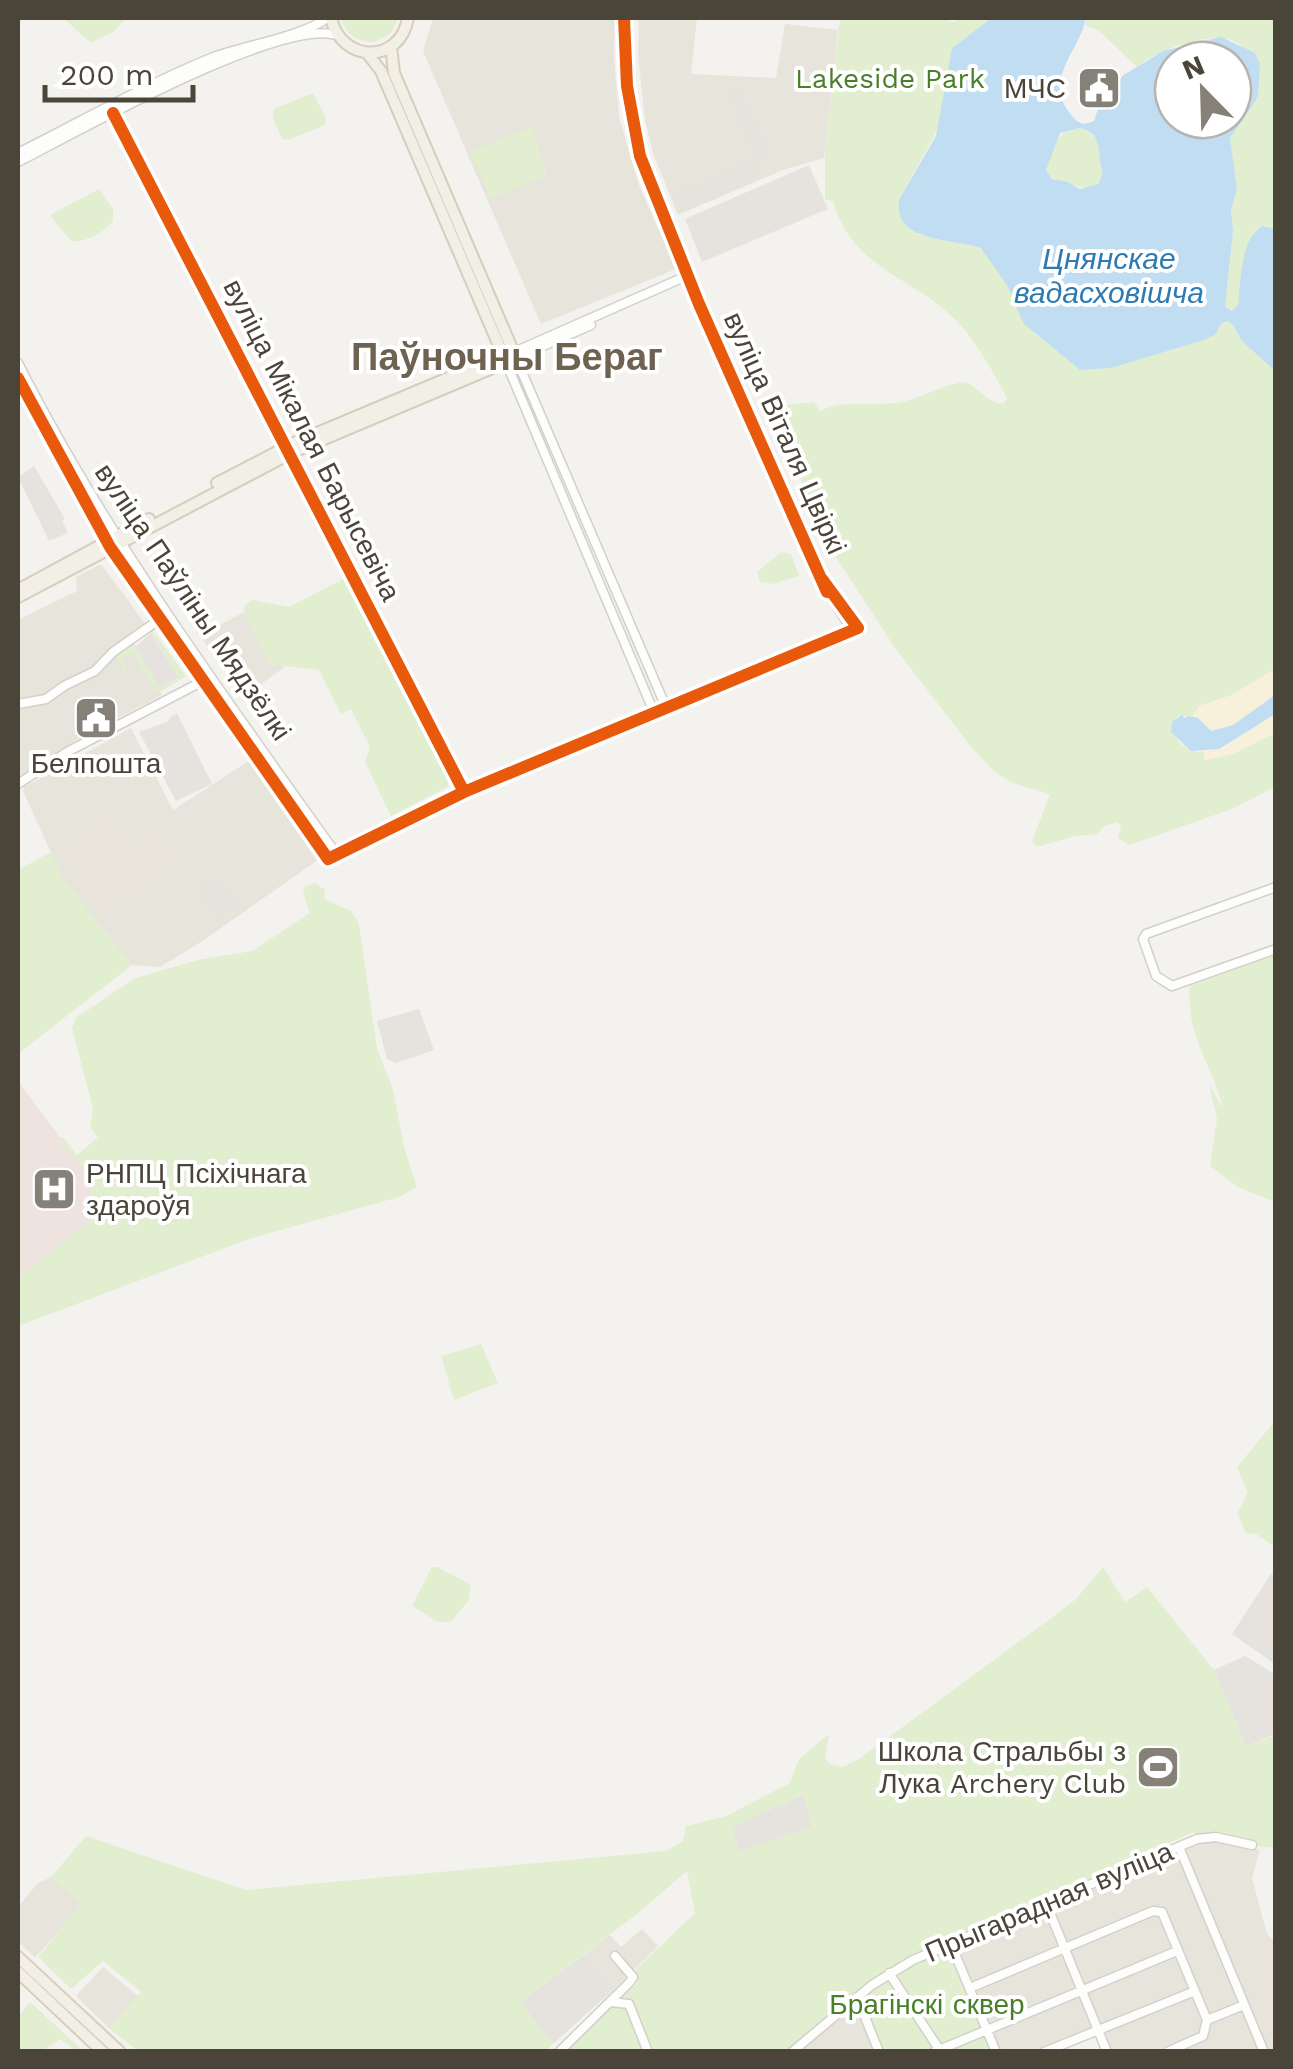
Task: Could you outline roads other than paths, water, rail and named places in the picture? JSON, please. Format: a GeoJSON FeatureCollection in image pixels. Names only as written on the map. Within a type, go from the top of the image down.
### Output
{"type":"FeatureCollection","features":[{"type":"Feature","properties":{"kind":"main road"},"geometry":{"type":"LineString","coordinates":[[329,18],[337,35],[349,46],[368,53],[381,71],[510,357]]}},
{"type":"Feature","properties":{"kind":"main road"},"geometry":{"type":"LineString","coordinates":[[368,53],[391,46],[403,34],[409,18]]}},
{"type":"Feature","properties":{"kind":"main road"},"geometry":{"type":"LineString","coordinates":[[391,46],[394,73],[510,357]]}},
{"type":"Feature","properties":{"kind":"main road"},"geometry":{"type":"LineString","coordinates":[[18,594],[289,450],[510,357]]}},
{"type":"Feature","properties":{"kind":"main road"},"geometry":{"type":"LineString","coordinates":[[18,1957],[120,2052]]}},
{"type":"Feature","properties":{"kind":"main road"},"geometry":{"type":"LineString","coordinates":[[18,1972],[102,2052]]}},
{"type":"Feature","properties":{"kind":"street"},"geometry":{"type":"LineString","coordinates":[[18,162],[212,58],[329,18]]}},
{"type":"Feature","properties":{"kind":"street","name":"вуліца Віталя Цвіркі"},"geometry":{"type":"LineString","coordinates":[[626,18],[627,86],[636,137],[674,242],[822,580],[854,627],[665,706]]}},
{"type":"Feature","properties":{"kind":"street"},"geometry":{"type":"LineString","coordinates":[[18,153],[248,52],[316,32],[337,35]]}},
{"type":"Feature","properties":{"kind":"street","name":"вуліца Мікалая Барысевіча"},"geometry":{"type":"LineString","coordinates":[[113,113],[464,792]]}},
{"type":"Feature","properties":{"kind":"street"},"geometry":{"type":"LineString","coordinates":[[510,357],[690,278]]}},
{"type":"Feature","properties":{"kind":"street"},"geometry":{"type":"LineString","coordinates":[[464,792],[665,706],[510,357]]}},
{"type":"Feature","properties":{"kind":"street"},"geometry":{"type":"LineString","coordinates":[[510,357],[653,710]]}},
{"type":"Feature","properties":{"kind":"street","name":"вуліца Паўліны Мядзёлкі"},"geometry":{"type":"LineString","coordinates":[[18,363],[113,542],[333,857],[464,792]]}},
{"type":"Feature","properties":{"kind":"street","name":"вуліца Паўліны Мядзёлкі"},"geometry":{"type":"LineString","coordinates":[[18,378],[160,619],[206,679]]}},
{"type":"Feature","properties":{"kind":"street"},"geometry":{"type":"LineString","coordinates":[[18,704],[46,700],[64,686],[95,672],[113,652],[160,619]]}},
{"type":"Feature","properties":{"kind":"street"},"geometry":{"type":"LineString","coordinates":[[18,784],[68,752],[206,679]]}},
{"type":"Feature","properties":{"kind":"street"},"geometry":{"type":"LineString","coordinates":[[1276,886],[1146,934],[1142,940],[1153,971],[1160,981],[1172,986],[1276,950]]}},
{"type":"Feature","properties":{"kind":"street","name":"Прыгарадная вуліца"},"geometry":{"type":"LineString","coordinates":[[792,2052],[889,1973],[950,1942],[1200,1838],[1216,1836],[1252,1844]]}},
{"type":"Feature","properties":{"kind":"street"},"geometry":{"type":"LineString","coordinates":[[1179,1847],[1264,2052]]}},
{"type":"Feature","properties":{"kind":"street"},"geometry":{"type":"LineString","coordinates":[[1046,1904],[1107,2052]]}},
{"type":"Feature","properties":{"kind":"street"},"geometry":{"type":"LineString","coordinates":[[970,1988],[1154,1911],[1162,1912],[1208,2020],[1203,2036],[1167,2052]]}},
{"type":"Feature","properties":{"kind":"street"},"geometry":{"type":"LineString","coordinates":[[950,1942],[996,2052]]}},
{"type":"Feature","properties":{"kind":"street"},"geometry":{"type":"LineString","coordinates":[[889,1973],[938,2051],[1177,1951]]}},
{"type":"Feature","properties":{"kind":"street"},"geometry":{"type":"LineString","coordinates":[[559,2052],[633,1977],[615,1956]]}},
{"type":"Feature","properties":{"kind":"street"},"geometry":{"type":"LineString","coordinates":[[1044,2052],[1195,1991]]}},
{"type":"Feature","properties":{"kind":"street"},"geometry":{"type":"LineString","coordinates":[[857,1997],[879,2052]]}},
{"type":"Feature","properties":{"kind":"street"},"geometry":{"type":"LineString","coordinates":[[609,2002],[629,2004],[648,2052]]}},
{"type":"Feature","properties":{"kind":"street"},"geometry":{"type":"LineString","coordinates":[[1208,2020],[1244,2005]]}},
{"type":"Feature","properties":{"kind":"water","name":"Цнянскае вадасховішча"},"geometry":{"type":"Polygon","coordinates":[[[992,18],[1086,18],[1064,67],[1060,91],[1073,117],[1085,124],[1094,121],[1122,76],[1153,57],[1153,140],[1230,140],[1237,189],[1231,210],[1233,231],[1225,306],[1232,311],[1238,305],[1249,241],[1262,226],[1275,229],[1275,371],[1242,341],[1227,321],[1215,335],[1204,340],[1111,368],[1080,370],[1023,323],[1008,287],[981,248],[927,236],[905,224],[899,200],[936,136],[952,48],[992,18]],[[1079,128],[1060,133],[1046,170],[1052,179],[1080,189],[1098,184],[1102,172],[1096,140],[1079,128]]]}},
{"type":"Feature","properties":{"kind":"water","name":"Цнянскае вадасховішча"},"geometry":{"type":"Polygon","coordinates":[[[1253,52],[1260,64],[1258,97],[1253,104],[1253,52]]]}},
{"type":"Feature","properties":{"kind":"water"},"geometry":{"type":"Polygon","coordinates":[[[1275,695],[1275,714],[1219,749],[1191,751],[1171,732],[1172,722],[1182,715],[1198,718],[1211,731],[1233,725],[1275,695]]]}},
{"type":"Feature","properties":{"kind":"place","name":"МЧС"},"geometry":{"type":"Point","coordinates":[1099,88]}},
{"type":"Feature","properties":{"kind":"place","name":"Белпошта"},"geometry":{"type":"Point","coordinates":[96,718]}},
{"type":"Feature","properties":{"kind":"place","name":"РНПЦ Псіхічнага здароўя"},"geometry":{"type":"Point","coordinates":[54,1189]}},
{"type":"Feature","properties":{"kind":"place","name":"Школа Стральбы з Лука Archery Club"},"geometry":{"type":"Point","coordinates":[1158,1767]}},
{"type":"Feature","properties":{"kind":"district","name":"Паўночны Бераг"},"geometry":{"type":"Point","coordinates":[507,357]}},
{"type":"Feature","properties":{"kind":"park label","name":"Lakeside Park"},"geometry":{"type":"Point","coordinates":[890,78]}},
{"type":"Feature","properties":{"kind":"park label","name":"Брагінскі сквер"},"geometry":{"type":"Point","coordinates":[927,2004]}}]}
